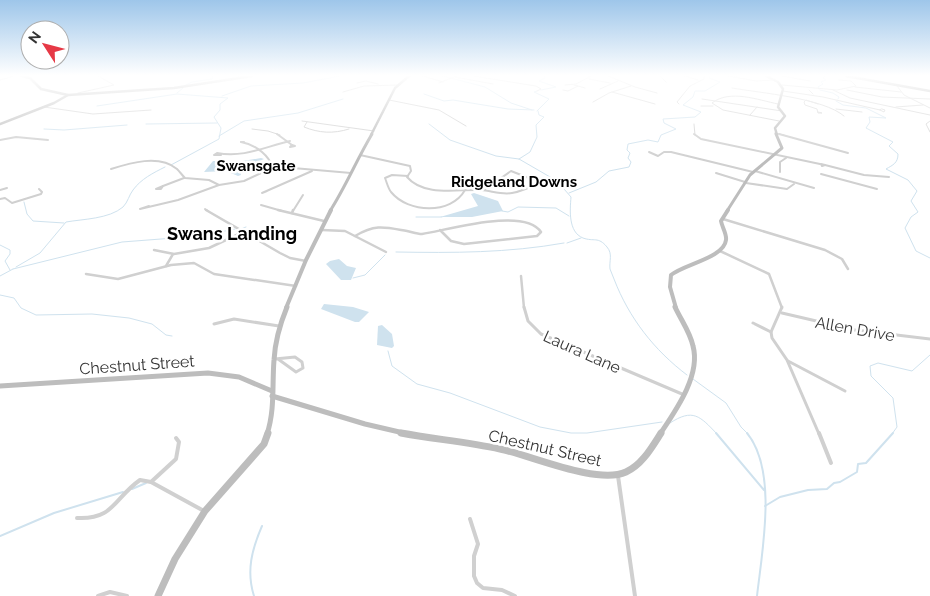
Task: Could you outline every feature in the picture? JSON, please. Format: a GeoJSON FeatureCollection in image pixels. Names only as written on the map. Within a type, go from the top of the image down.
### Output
{"type":"FeatureCollection","features":[{"type":"Feature","properties":{"kind":"street"},"geometry":{"type":"LineString","coordinates":[[0,124],[50,104]]}},
{"type":"Feature","properties":{"kind":"street"},"geometry":{"type":"LineString","coordinates":[[158,596],[174,559],[206,512],[264,444],[270,429],[279,326],[320,229],[344,190],[359,155],[374,131],[387,104]]}},
{"type":"Feature","properties":{"kind":"street"},"geometry":{"type":"LineString","coordinates":[[408,104],[439,110],[470,127]]}},
{"type":"Feature","properties":{"kind":"street"},"geometry":{"type":"LineString","coordinates":[[734,104],[782,111]]}},
{"type":"Feature","properties":{"kind":"street"},"geometry":{"type":"LineString","coordinates":[[778,104],[778,107],[785,116],[777,124],[775,133],[782,148],[754,171],[722,218],[721,224],[726,240],[718,250],[770,276],[782,304],[781,313],[771,332],[772,338],[787,360],[831,464]]}},
{"type":"Feature","properties":{"kind":"street"},"geometry":{"type":"LineString","coordinates":[[805,104],[817,109],[818,112]]}},
{"type":"Feature","properties":{"kind":"street"},"geometry":{"type":"LineString","coordinates":[[814,104],[832,109],[844,116]]}},
{"type":"Feature","properties":{"kind":"street"},"geometry":{"type":"LineString","coordinates":[[852,104],[880,110]]}},
{"type":"Feature","properties":{"kind":"street"},"geometry":{"type":"LineString","coordinates":[[880,104],[930,115]]}},
{"type":"Feature","properties":{"kind":"street"},"geometry":{"type":"LineString","coordinates":[[896,107],[924,105],[930,108]]}},
{"type":"Feature","properties":{"kind":"street"},"geometry":{"type":"LineString","coordinates":[[707,106],[777,124]]}},
{"type":"Feature","properties":{"kind":"street"},"geometry":{"type":"LineString","coordinates":[[44,107],[93,114],[151,110]]}},
{"type":"Feature","properties":{"kind":"street"},"geometry":{"type":"LineString","coordinates":[[750,116],[757,107]]}},
{"type":"Feature","properties":{"kind":"street"},"geometry":{"type":"LineString","coordinates":[[832,109],[862,112]]}},
{"type":"Feature","properties":{"kind":"street"},"geometry":{"type":"LineString","coordinates":[[302,120],[374,131]]}},
{"type":"Feature","properties":{"kind":"street"},"geometry":{"type":"LineString","coordinates":[[308,121],[303,126],[306,128],[331,134],[350,128]]}},
{"type":"Feature","properties":{"kind":"street"},"geometry":{"type":"LineString","coordinates":[[930,121],[926,124],[930,132]]}},
{"type":"Feature","properties":{"kind":"street"},"geometry":{"type":"LineString","coordinates":[[694,124],[695,136],[715,142],[786,158],[823,164],[864,175],[889,177]]}},
{"type":"Feature","properties":{"kind":"street"},"geometry":{"type":"LineString","coordinates":[[261,129],[290,141],[292,145]]}},
{"type":"Feature","properties":{"kind":"street"},"geometry":{"type":"LineString","coordinates":[[775,133],[848,153]]}},
{"type":"Feature","properties":{"kind":"street"},"geometry":{"type":"LineString","coordinates":[[330,138],[331,134]]}},
{"type":"Feature","properties":{"kind":"street"},"geometry":{"type":"LineString","coordinates":[[0,140],[16,137],[48,140]]}},
{"type":"Feature","properties":{"kind":"street"},"geometry":{"type":"LineString","coordinates":[[221,154],[235,156],[252,154],[290,141]]}},
{"type":"Feature","properties":{"kind":"street"},"geometry":{"type":"LineString","coordinates":[[237,142],[249,143],[271,161],[270,166]]}},
{"type":"Feature","properties":{"kind":"street"},"geometry":{"type":"LineString","coordinates":[[649,152],[658,156],[664,152],[672,152],[754,171],[814,188]]}},
{"type":"Feature","properties":{"kind":"street"},"geometry":{"type":"LineString","coordinates":[[359,155],[407,165],[412,168],[408,176]]}},
{"type":"Feature","properties":{"kind":"street"},"geometry":{"type":"LineString","coordinates":[[780,172],[780,162],[786,158]]}},
{"type":"Feature","properties":{"kind":"street"},"geometry":{"type":"LineString","coordinates":[[111,169],[134,162],[154,161],[177,170],[184,178]]}},
{"type":"Feature","properties":{"kind":"street"},"geometry":{"type":"LineString","coordinates":[[823,164],[818,174],[877,189]]}},
{"type":"Feature","properties":{"kind":"street"},"geometry":{"type":"LineString","coordinates":[[149,206],[178,200],[218,186],[244,181],[261,173],[270,166],[319,172],[350,173]]}},
{"type":"Feature","properties":{"kind":"street"},"geometry":{"type":"LineString","coordinates":[[267,191],[303,176],[310,170]]}},
{"type":"Feature","properties":{"kind":"street"},"geometry":{"type":"LineString","coordinates":[[484,190],[512,171],[540,182]]}},
{"type":"Feature","properties":{"kind":"street"},"geometry":{"type":"LineString","coordinates":[[716,173],[746,183],[787,189],[795,183]]}},
{"type":"Feature","properties":{"kind":"street"},"geometry":{"type":"LineString","coordinates":[[408,176],[392,175],[385,178],[385,180],[389,192],[396,200],[410,206],[427,208],[445,206],[460,200],[465,190]]}},
{"type":"Feature","properties":{"kind":"street"},"geometry":{"type":"LineString","coordinates":[[408,176],[413,184],[423,188],[484,190],[510,193],[545,180]]}},
{"type":"Feature","properties":{"kind":"street"},"geometry":{"type":"LineString","coordinates":[[163,186],[184,178],[215,182],[218,186]]}},
{"type":"Feature","properties":{"kind":"street"},"geometry":{"type":"LineString","coordinates":[[0,190],[7,188]]}},
{"type":"Feature","properties":{"kind":"street"},"geometry":{"type":"LineString","coordinates":[[0,199],[5,198],[12,203],[21,202],[41,194],[42,192],[39,189]]}},
{"type":"Feature","properties":{"kind":"street"},"geometry":{"type":"LineString","coordinates":[[293,214],[291,212],[303,195]]}},
{"type":"Feature","properties":{"kind":"street"},"geometry":{"type":"LineString","coordinates":[[261,205],[324,221]]}},
{"type":"Feature","properties":{"kind":"street"},"geometry":{"type":"LineString","coordinates":[[205,209],[290,258],[306,261]]}},
{"type":"Feature","properties":{"kind":"street"},"geometry":{"type":"LineString","coordinates":[[722,218],[825,250],[842,259],[848,269]]}},
{"type":"Feature","properties":{"kind":"street"},"geometry":{"type":"LineString","coordinates":[[355,236],[372,227],[380,226],[394,227],[413,234],[427,234],[447,227],[520,220],[537,226],[541,232],[537,236],[464,244],[451,241],[440,230]]}},
{"type":"Feature","properties":{"kind":"street"},"geometry":{"type":"LineString","coordinates":[[320,229],[345,231],[386,252]]}},
{"type":"Feature","properties":{"kind":"street"},"geometry":{"type":"LineString","coordinates":[[154,250],[173,254],[212,247],[243,232]]}},
{"type":"Feature","properties":{"kind":"street","name":"Chestnut Street"},"geometry":{"type":"LineString","coordinates":[[0,386],[208,373],[238,377],[272,394],[394,431],[500,449],[585,472],[618,475],[632,470],[643,459],[674,412],[692,372],[695,355],[692,341],[676,309],[670,288],[670,278],[679,268],[703,260],[718,250]]}},
{"type":"Feature","properties":{"kind":"street"},"geometry":{"type":"LineString","coordinates":[[166,266],[173,254]]}},
{"type":"Feature","properties":{"kind":"street"},"geometry":{"type":"LineString","coordinates":[[86,274],[120,279],[166,266],[194,263],[214,274],[296,286]]}},
{"type":"Feature","properties":{"kind":"street","name":"Laura Lane"},"geometry":{"type":"LineString","coordinates":[[521,276],[526,319],[534,330],[554,341],[682,394]]}},
{"type":"Feature","properties":{"kind":"street","name":"Allen Drive"},"geometry":{"type":"LineString","coordinates":[[781,313],[840,328],[900,337],[930,339]]}},
{"type":"Feature","properties":{"kind":"street"},"geometry":{"type":"LineString","coordinates":[[214,324],[234,319],[279,326]]}},
{"type":"Feature","properties":{"kind":"street"},"geometry":{"type":"LineString","coordinates":[[753,324],[771,332]]}},
{"type":"Feature","properties":{"kind":"street"},"geometry":{"type":"LineString","coordinates":[[295,358],[302,362],[302,368],[296,372],[293,371],[276,359],[295,358]]}},
{"type":"Feature","properties":{"kind":"street"},"geometry":{"type":"LineString","coordinates":[[787,360],[845,392]]}},
{"type":"Feature","properties":{"kind":"street"},"geometry":{"type":"LineString","coordinates":[[151,482],[176,459],[180,442],[176,438]]}},
{"type":"Feature","properties":{"kind":"street"},"geometry":{"type":"LineString","coordinates":[[618,475],[635,596]]}},
{"type":"Feature","properties":{"kind":"street"},"geometry":{"type":"LineString","coordinates":[[77,518],[91,520],[104,515],[140,480],[151,482],[206,512]]}},
{"type":"Feature","properties":{"kind":"street"},"geometry":{"type":"LineString","coordinates":[[470,519],[478,544],[474,556],[474,576],[477,583],[483,588],[502,590],[516,596]]}},
{"type":"Feature","properties":{"kind":"street"},"geometry":{"type":"LineString","coordinates":[[98,596],[110,592],[127,596]]}},
{"type":"Feature","properties":{"kind":"water"},"geometry":{"type":"Polygon","coordinates":[[[264,159],[252,164],[250,168],[240,171],[241,175],[238,176],[226,171],[204,172],[213,161],[237,162],[264,159]]]}},
{"type":"Feature","properties":{"kind":"water"},"geometry":{"type":"Polygon","coordinates":[[[474,193],[498,201],[503,211],[472,217],[440,217],[478,206],[471,194],[474,193]]]}},
{"type":"Feature","properties":{"kind":"water"},"geometry":{"type":"Polygon","coordinates":[[[339,259],[347,266],[356,268],[351,280],[341,280],[326,264],[339,259]]]}},
{"type":"Feature","properties":{"kind":"water"},"geometry":{"type":"Polygon","coordinates":[[[324,304],[353,307],[369,312],[359,322],[355,322],[321,309],[324,304]]]}},
{"type":"Feature","properties":{"kind":"water"},"geometry":{"type":"Polygon","coordinates":[[[382,325],[392,334],[394,346],[392,348],[377,345],[378,326],[382,325]]]}},
{"type":"Feature","properties":{"kind":"waterway"},"geometry":{"type":"LineString","coordinates":[[97,106],[112,104]]}},
{"type":"Feature","properties":{"kind":"waterway"},"geometry":{"type":"LineString","coordinates":[[220,104],[220,110],[214,117],[221,128],[220,136]]}},
{"type":"Feature","properties":{"kind":"waterway"},"geometry":{"type":"LineString","coordinates":[[220,136],[244,121],[298,113],[328,104]]}},
{"type":"Feature","properties":{"kind":"waterway"},"geometry":{"type":"LineString","coordinates":[[476,104],[508,109],[532,110]]}},
{"type":"Feature","properties":{"kind":"waterway"},"geometry":{"type":"LineString","coordinates":[[513,104],[532,110]]}},
{"type":"Feature","properties":{"kind":"waterway"},"geometry":{"type":"LineString","coordinates":[[537,111],[544,104]]}},
{"type":"Feature","properties":{"kind":"waterway"},"geometry":{"type":"LineString","coordinates":[[569,193],[596,182],[609,171],[629,167],[631,162],[628,158],[630,153],[627,150],[628,144],[648,140],[658,142],[661,135],[676,129],[664,123],[663,119],[695,117],[701,112],[683,105],[684,104]]}},
{"type":"Feature","properties":{"kind":"waterway"},"geometry":{"type":"LineString","coordinates":[[841,104],[866,108],[886,118],[869,117],[870,122],[866,128],[893,142],[889,146],[898,154],[898,157],[895,163],[886,169],[908,180],[917,191],[911,201],[918,212],[911,217],[905,228],[916,251],[930,258]]}},
{"type":"Feature","properties":{"kind":"waterway"},"geometry":{"type":"LineString","coordinates":[[519,159],[530,152],[537,137],[536,125],[544,117],[539,115],[538,111]]}},
{"type":"Feature","properties":{"kind":"waterway"},"geometry":{"type":"LineString","coordinates":[[146,124],[217,123]]}},
{"type":"Feature","properties":{"kind":"waterway"},"geometry":{"type":"LineString","coordinates":[[429,124],[450,140],[496,156],[519,159]]}},
{"type":"Feature","properties":{"kind":"waterway"},"geometry":{"type":"LineString","coordinates":[[44,129],[64,130],[127,125]]}},
{"type":"Feature","properties":{"kind":"waterway"},"geometry":{"type":"LineString","coordinates":[[171,165],[219,139],[220,136]]}},
{"type":"Feature","properties":{"kind":"waterway"},"geometry":{"type":"LineString","coordinates":[[519,159],[557,181],[571,197],[571,220],[575,231],[583,238],[598,240],[607,247],[610,255],[610,270],[635,320],[653,344],[687,375]]}},
{"type":"Feature","properties":{"kind":"waterway"},"geometry":{"type":"LineString","coordinates":[[16,267],[40,253],[66,222],[111,214],[123,207],[136,186],[165,167]]}},
{"type":"Feature","properties":{"kind":"waterway"},"geometry":{"type":"LineString","coordinates":[[24,202],[27,214],[33,221],[64,223]]}},
{"type":"Feature","properties":{"kind":"waterway"},"geometry":{"type":"LineString","coordinates":[[502,211],[508,212],[518,207],[556,208],[569,216]]}},
{"type":"Feature","properties":{"kind":"waterway"},"geometry":{"type":"LineString","coordinates":[[416,217],[442,217]]}},
{"type":"Feature","properties":{"kind":"waterway"},"geometry":{"type":"LineString","coordinates":[[0,276],[13,269],[122,242],[200,236],[235,229]]}},
{"type":"Feature","properties":{"kind":"waterway"},"geometry":{"type":"LineString","coordinates":[[567,243],[581,238]]}},
{"type":"Feature","properties":{"kind":"waterway"},"geometry":{"type":"LineString","coordinates":[[396,252],[480,252],[564,243]]}},
{"type":"Feature","properties":{"kind":"waterway"},"geometry":{"type":"LineString","coordinates":[[0,245],[10,250],[10,254],[5,261],[10,270]]}},
{"type":"Feature","properties":{"kind":"waterway"},"geometry":{"type":"LineString","coordinates":[[353,278],[365,275],[385,255]]}},
{"type":"Feature","properties":{"kind":"waterway"},"geometry":{"type":"LineString","coordinates":[[0,295],[14,298],[21,308],[36,315],[92,314],[129,318],[152,324],[166,335],[172,336]]}},
{"type":"Feature","properties":{"kind":"waterway"},"geometry":{"type":"LineString","coordinates":[[388,351],[392,366],[417,384],[450,393],[540,427],[571,433],[587,433],[662,422]]}},
{"type":"Feature","properties":{"kind":"waterway"},"geometry":{"type":"LineString","coordinates":[[892,434],[897,427],[893,398],[871,376],[870,366],[878,363],[912,371],[930,355]]}},
{"type":"Feature","properties":{"kind":"waterway"},"geometry":{"type":"LineString","coordinates":[[693,379],[726,403],[747,433]]}},
{"type":"Feature","properties":{"kind":"waterway"},"geometry":{"type":"LineString","coordinates":[[670,423],[685,416],[696,416],[716,433]]}},
{"type":"Feature","properties":{"kind":"waterway"},"geometry":{"type":"LineString","coordinates":[[716,433],[764,490]]}},
{"type":"Feature","properties":{"kind":"waterway"},"geometry":{"type":"LineString","coordinates":[[747,433],[757,449],[762,468],[766,506]]}},
{"type":"Feature","properties":{"kind":"waterway"},"geometry":{"type":"LineString","coordinates":[[766,506],[780,497],[808,490],[827,489],[834,483],[840,482],[857,472],[858,464],[866,463],[893,433]]}},
{"type":"Feature","properties":{"kind":"waterway"},"geometry":{"type":"LineString","coordinates":[[132,489],[146,483]]}},
{"type":"Feature","properties":{"kind":"waterway"},"geometry":{"type":"LineString","coordinates":[[0,536],[54,513],[123,492]]}},
{"type":"Feature","properties":{"kind":"waterway"},"geometry":{"type":"LineString","coordinates":[[757,596],[766,506]]}},
{"type":"Feature","properties":{"kind":"waterway"},"geometry":{"type":"LineString","coordinates":[[254,596],[250,578],[251,560],[262,526]]}},
{"type":"Feature","properties":{"kind":"district","name":"Swansgate"},"geometry":{"type":"Point","coordinates":[256,166]}},
{"type":"Feature","properties":{"kind":"district","name":"Ridgeland Downs"},"geometry":{"type":"Point","coordinates":[514,182]}},
{"type":"Feature","properties":{"kind":"district","name":"Swans Landing"},"geometry":{"type":"Point","coordinates":[232,233]}}]}
